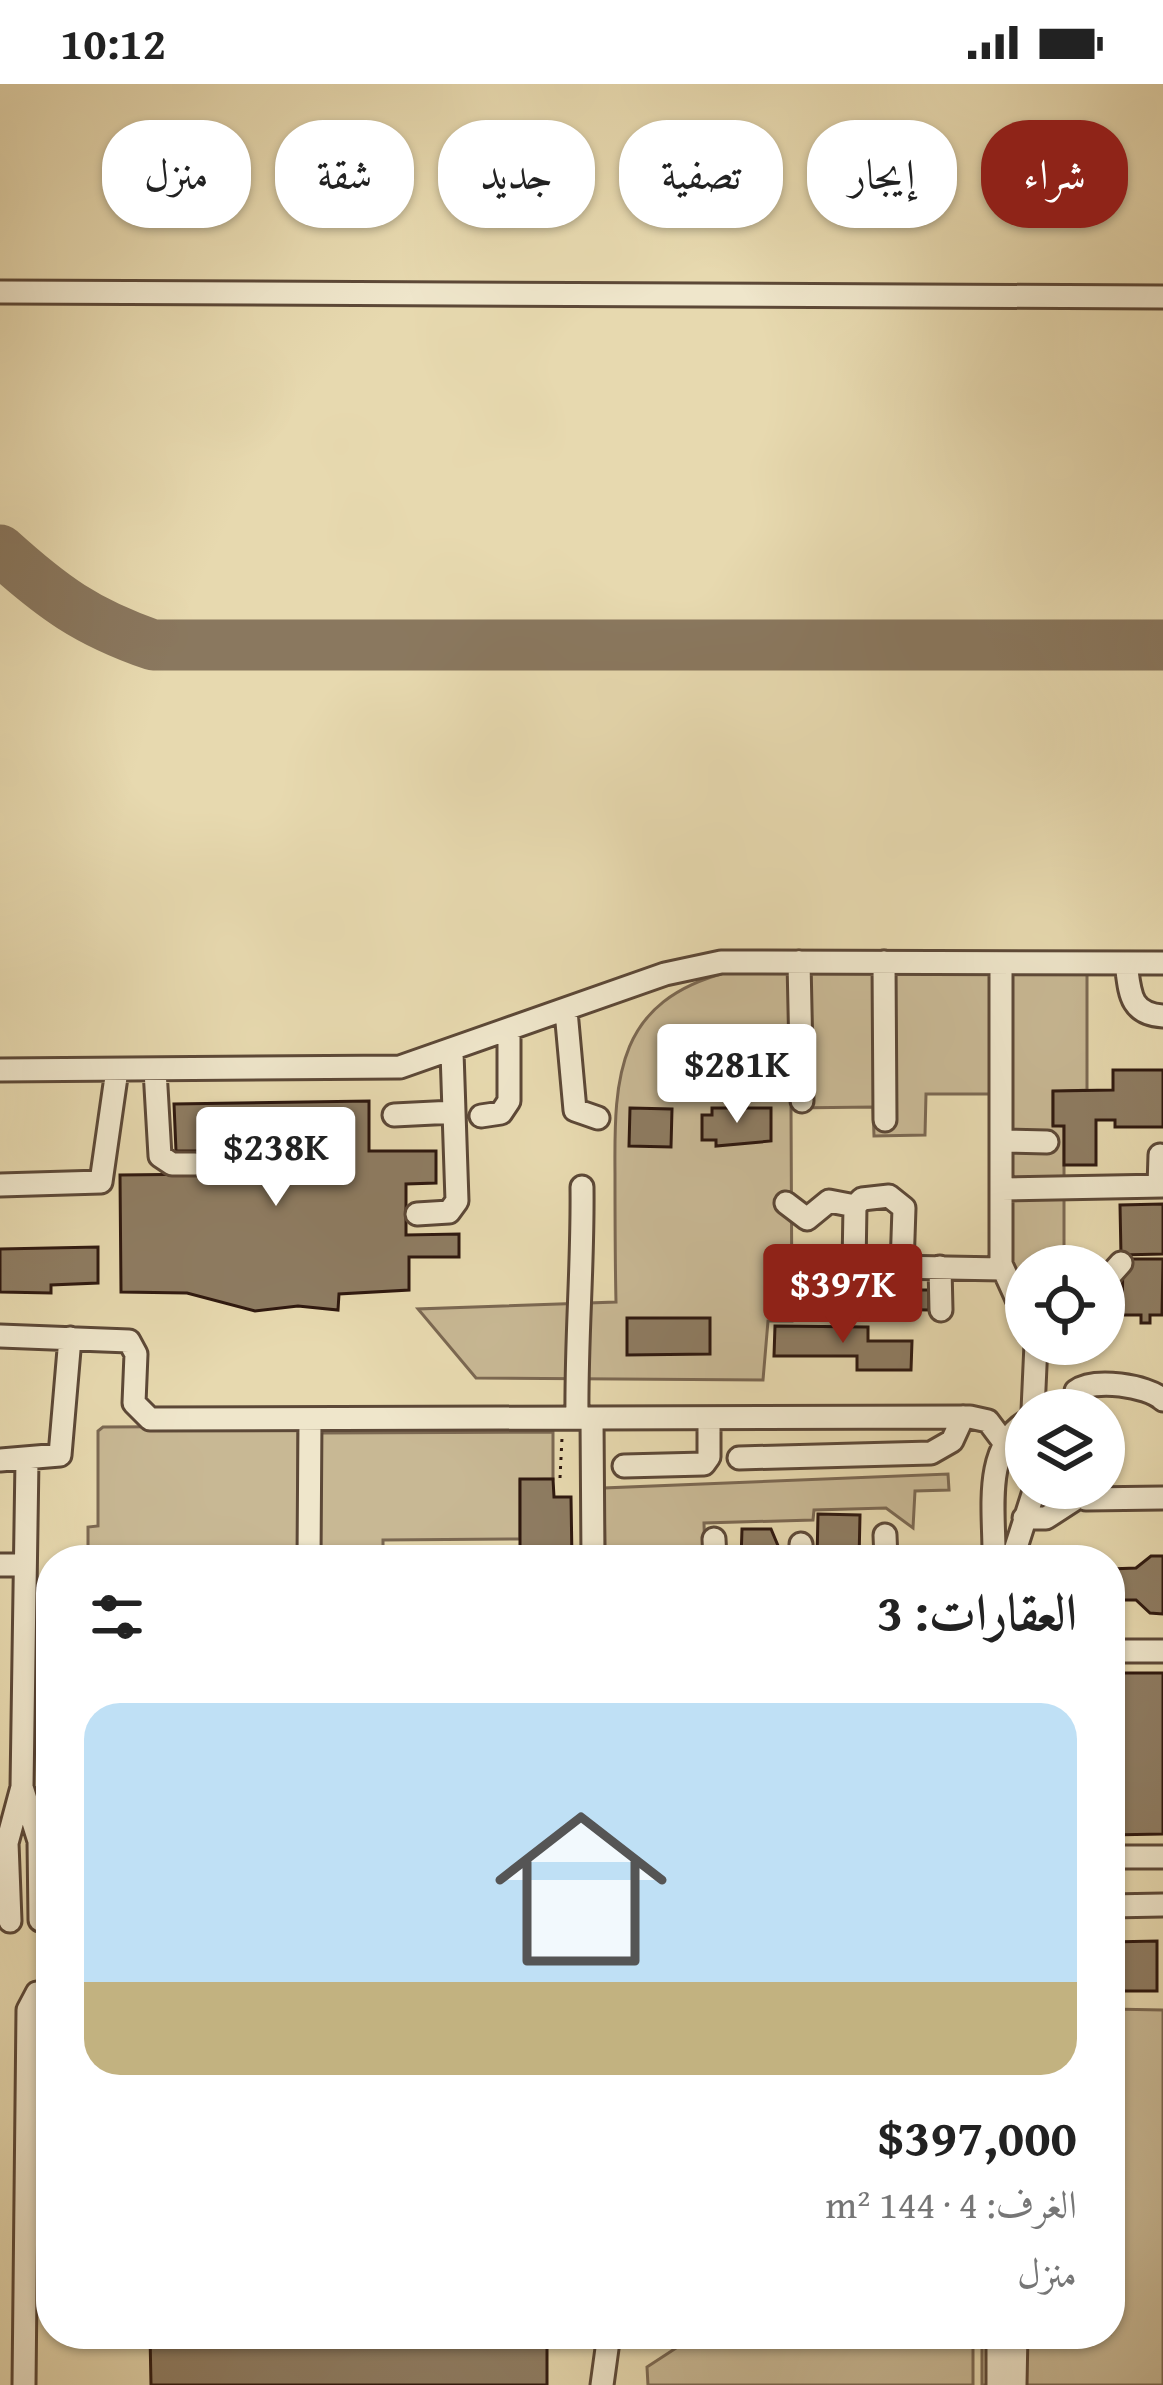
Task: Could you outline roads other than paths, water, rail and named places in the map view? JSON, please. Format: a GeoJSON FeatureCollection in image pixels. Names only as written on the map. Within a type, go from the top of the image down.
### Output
{"type":"FeatureCollection","features":[{"type":"Feature","properties":{"kind":"street"},"geometry":{"type":"LineString","coordinates":[[0,292],[1163,297]]}},
{"type":"Feature","properties":{"kind":"street"},"geometry":{"type":"LineString","coordinates":[[0,1070],[382,1070],[452,1052],[684,969],[721,962],[1163,963]]}},
{"type":"Feature","properties":{"kind":"street"},"geometry":{"type":"LineString","coordinates":[[754,1086],[802,1093],[799,962]]}},
{"type":"Feature","properties":{"kind":"street"},"geometry":{"type":"LineString","coordinates":[[884,962],[884,1120]]}},
{"type":"Feature","properties":{"kind":"street"},"geometry":{"type":"LineString","coordinates":[[1001,963],[1002,1190],[1008,1245]]}},
{"type":"Feature","properties":{"kind":"street"},"geometry":{"type":"LineString","coordinates":[[1126,963],[1132,1002],[1144,1014],[1163,1016]]}},
{"type":"Feature","properties":{"kind":"street"},"geometry":{"type":"LineString","coordinates":[[566,1011],[574,1110],[598,1118]]}},
{"type":"Feature","properties":{"kind":"street"},"geometry":{"type":"LineString","coordinates":[[481,1116],[501,1113],[509,1101],[509,1031]]}},
{"type":"Feature","properties":{"kind":"street"},"geometry":{"type":"LineString","coordinates":[[417,1214],[445,1213],[456,1205],[452,1052]]}},
{"type":"Feature","properties":{"kind":"street"},"geometry":{"type":"LineString","coordinates":[[0,1185],[101,1182],[118,1070]]}},
{"type":"Feature","properties":{"kind":"street"},"geometry":{"type":"LineString","coordinates":[[155,1070],[160,1156],[172,1164],[195,1164]]}},
{"type":"Feature","properties":{"kind":"street"},"geometry":{"type":"LineString","coordinates":[[394,1115],[454,1112]]}},
{"type":"Feature","properties":{"kind":"street"},"geometry":{"type":"LineString","coordinates":[[1002,1141],[1047,1142]]}},
{"type":"Feature","properties":{"kind":"street"},"geometry":{"type":"LineString","coordinates":[[1002,1190],[1161,1186],[1160,1155]]}},
{"type":"Feature","properties":{"kind":"street"},"geometry":{"type":"LineString","coordinates":[[582,1187],[583,1280],[575,1315],[577,1418],[591,1545]]}},
{"type":"Feature","properties":{"kind":"street"},"geometry":{"type":"LineString","coordinates":[[902,1267],[902,1203],[894,1197],[867,1197],[855,1206],[846,1266],[940,1268],[1005,1279]]}},
{"type":"Feature","properties":{"kind":"street"},"geometry":{"type":"LineString","coordinates":[[786,1203],[807,1220],[829,1202],[855,1206]]}},
{"type":"Feature","properties":{"kind":"street"},"geometry":{"type":"LineString","coordinates":[[940,1268],[941,1310]]}},
{"type":"Feature","properties":{"kind":"street"},"geometry":{"type":"LineString","coordinates":[[0,1336],[133,1345],[134,1403],[150,1419],[963,1417],[988,1421],[1003,1442],[996,1466],[994,1545]]}},
{"type":"Feature","properties":{"kind":"street"},"geometry":{"type":"LineString","coordinates":[[0,1460],[54,1459],[63,1449],[70,1338]]}},
{"type":"Feature","properties":{"kind":"street"},"geometry":{"type":"LineString","coordinates":[[1079,1389],[1087,1384],[1149,1390],[1163,1400]]}},
{"type":"Feature","properties":{"kind":"street"},"geometry":{"type":"LineString","coordinates":[[739,1458],[931,1454],[952,1441],[963,1417]]}},
{"type":"Feature","properties":{"kind":"street"},"geometry":{"type":"LineString","coordinates":[[624,1466],[704,1464],[709,1457],[709,1418]]}},
{"type":"Feature","properties":{"kind":"street"},"geometry":{"type":"LineString","coordinates":[[308,1545],[310,1420]]}},
{"type":"Feature","properties":{"kind":"street"},"geometry":{"type":"LineString","coordinates":[[27,1460],[22,1787],[8,1843],[5,1912],[36,1912]]}},
{"type":"Feature","properties":{"kind":"street"},"geometry":{"type":"LineString","coordinates":[[1125,1495],[1163,1498]]}},
{"type":"Feature","properties":{"kind":"street"},"geometry":{"type":"LineString","coordinates":[[1017,1545],[1028,1509]]}},
{"type":"Feature","properties":{"kind":"street"},"geometry":{"type":"LineString","coordinates":[[885,1535],[885,1545]]}},
{"type":"Feature","properties":{"kind":"street"},"geometry":{"type":"LineString","coordinates":[[0,1565],[25,1565]]}},
{"type":"Feature","properties":{"kind":"street"},"geometry":{"type":"LineString","coordinates":[[0,1634],[24,1633]]}},
{"type":"Feature","properties":{"kind":"street"},"geometry":{"type":"LineString","coordinates":[[1125,1651],[1163,1652]]}},
{"type":"Feature","properties":{"kind":"street"},"geometry":{"type":"LineString","coordinates":[[22,1787],[36,1825]]}},
{"type":"Feature","properties":{"kind":"street"},"geometry":{"type":"LineString","coordinates":[[1125,1857],[1163,1857]]}},
{"type":"Feature","properties":{"kind":"street"},"geometry":{"type":"LineString","coordinates":[[1125,1906],[1163,1905]]}},
{"type":"Feature","properties":{"kind":"street"},"geometry":{"type":"LineString","coordinates":[[24,2385],[28,2010],[36,1997]]}},
{"type":"Feature","properties":{"kind":"street"},"geometry":{"type":"LineString","coordinates":[[602,2385],[607,2349]]}},
{"type":"Feature","properties":{"kind":"street"},"geometry":{"type":"LineString","coordinates":[[998,2349],[998,2385]]}},
{"type":"Feature","properties":{"kind":"street"},"geometry":{"type":"LineString","coordinates":[[1016,2349],[1016,2385]]}}]}
